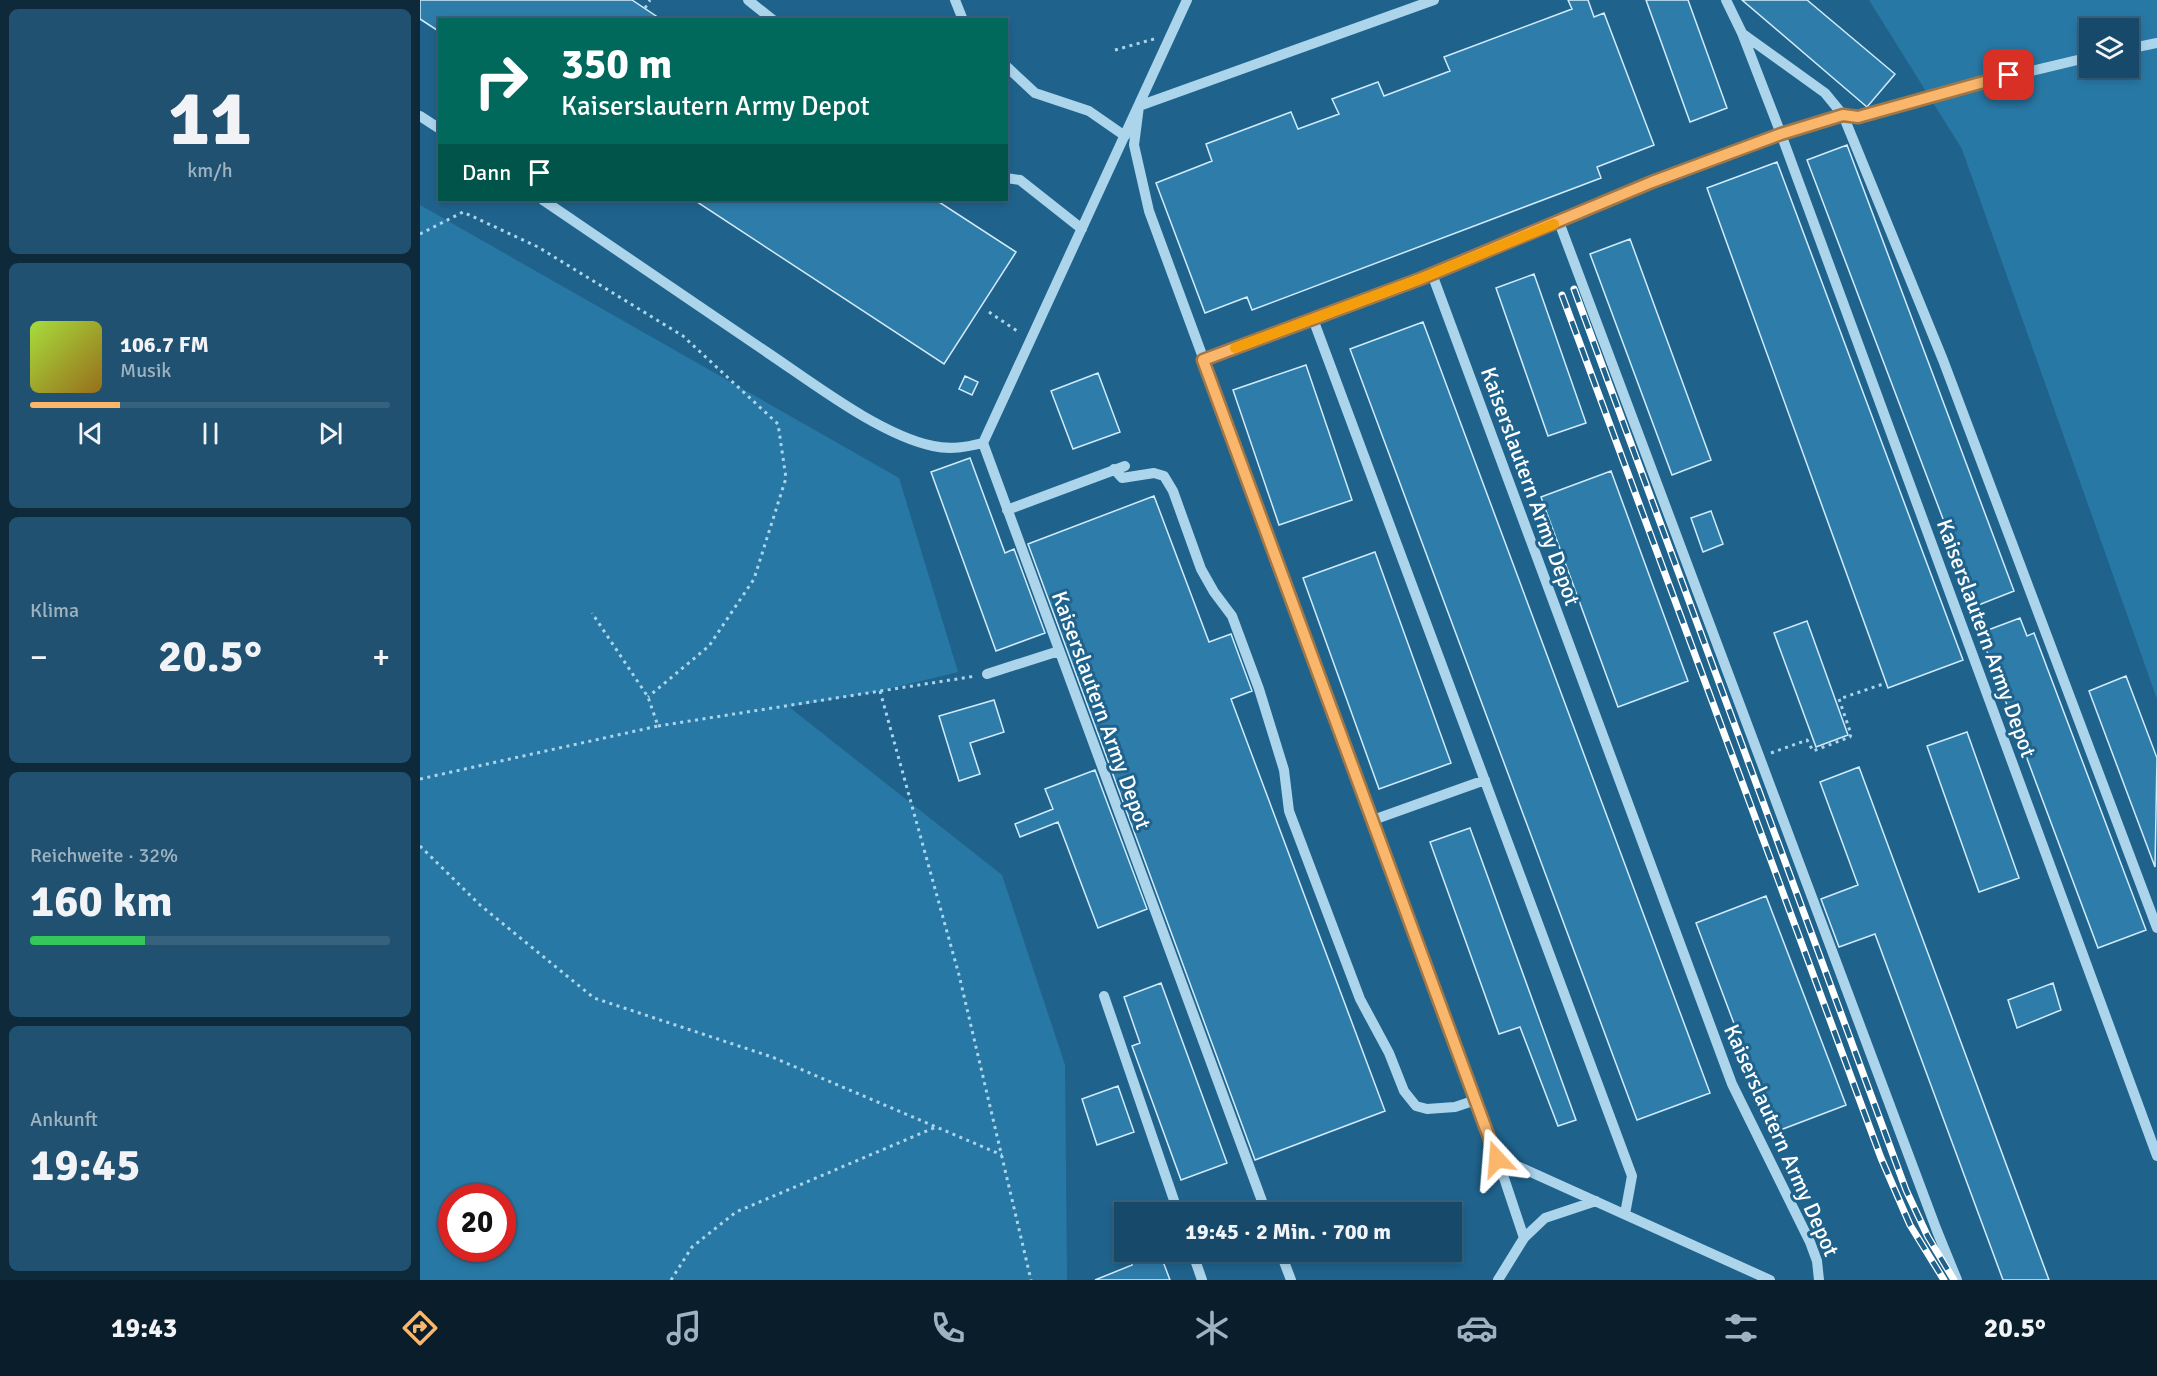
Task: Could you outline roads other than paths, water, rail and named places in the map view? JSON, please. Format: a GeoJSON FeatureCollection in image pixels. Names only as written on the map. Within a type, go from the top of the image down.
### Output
{"type":"FeatureCollection","features":[{"type":"Feature","properties":{"kind":"lane"},"geometry":{"type":"LineString","coordinates":[[748,0],[770,18]]}},
{"type":"Feature","properties":{"kind":"lane"},"geometry":{"type":"LineString","coordinates":[[955,0],[962,18]]}},
{"type":"Feature","properties":{"kind":"lane"},"geometry":{"type":"LineString","coordinates":[[544,201],[833,397],[884,426],[905,437],[933,446],[953,449],[982,443],[1187,0]]}},
{"type":"Feature","properties":{"kind":"lane"},"geometry":{"type":"LineString","coordinates":[[1139,106],[1434,0]]}},
{"type":"Feature","properties":{"kind":"lane","name":"Kaiserslautern Army Depot"},"geometry":{"type":"LineString","coordinates":[[1726,0],[1742,33],[1781,134],[2157,1156]]}},
{"type":"Feature","properties":{"kind":"lane","name":"Kaiserslautern Army Depot"},"geometry":{"type":"LineString","coordinates":[[1742,33],[1825,93],[1843,115],[1943,360],[2157,928]]}},
{"type":"Feature","properties":{"kind":"lane"},"geometry":{"type":"LineString","coordinates":[[2139,47],[2157,43]]}},
{"type":"Feature","properties":{"kind":"lane"},"geometry":{"type":"LineString","coordinates":[[1203,360],[1431,274],[1652,182],[1781,134],[1843,115],[1858,117],[1968,86],[2079,60]]}},
{"type":"Feature","properties":{"kind":"lane"},"geometry":{"type":"LineString","coordinates":[[1008,68],[1035,93],[1089,111],[1125,136]]}},
{"type":"Feature","properties":{"kind":"lane"},"geometry":{"type":"LineString","coordinates":[[1139,106],[1134,145],[1149,211],[1491,1139],[1524,1238]]}},
{"type":"Feature","properties":{"kind":"lane"},"geometry":{"type":"LineString","coordinates":[[420,116],[438,128]]}},
{"type":"Feature","properties":{"kind":"lane"},"geometry":{"type":"LineString","coordinates":[[1008,178],[1020,180],[1082,229]]}},
{"type":"Feature","properties":{"kind":"lane"},"geometry":{"type":"LineString","coordinates":[[1559,222],[1957,1280]]}},
{"type":"Feature","properties":{"kind":"lane","name":"Kaiserslautern Army Depot"},"geometry":{"type":"LineString","coordinates":[[1431,274],[1732,1084],[1810,1242],[1817,1261],[1819,1280]]}},
{"type":"Feature","properties":{"kind":"lane"},"geometry":{"type":"LineString","coordinates":[[1313,319],[1632,1176],[1625,1214]]}},
{"type":"Feature","properties":{"kind":"lane","name":"Kaiserslautern Army Depot"},"geometry":{"type":"LineString","coordinates":[[982,443],[1262,1202]]}},
{"type":"Feature","properties":{"kind":"lane"},"geometry":{"type":"LineString","coordinates":[[1007,510],[1119,467],[1122,478],[1154,472],[1164,476],[1173,491],[1201,569],[1214,592],[1232,616],[1259,689],[1284,770],[1288,811],[1360,999],[1389,1053],[1404,1091],[1416,1106],[1427,1109],[1455,1107],[1476,1100]]}},
{"type":"Feature","properties":{"kind":"lane"},"geometry":{"type":"LineString","coordinates":[[987,674],[1059,651]]}},
{"type":"Feature","properties":{"kind":"lane"},"geometry":{"type":"LineString","coordinates":[[1373,820],[1485,780]]}},
{"type":"Feature","properties":{"kind":"lane"},"geometry":{"type":"LineString","coordinates":[[1104,996],[1175,1202]]}},
{"type":"Feature","properties":{"kind":"lane"},"geometry":{"type":"LineString","coordinates":[[1491,1139],[1513,1164],[1770,1280]]}},
{"type":"Feature","properties":{"kind":"lane"},"geometry":{"type":"LineString","coordinates":[[1498,1280],[1524,1238],[1545,1218],[1596,1201]]}},
{"type":"Feature","properties":{"kind":"lane"},"geometry":{"type":"LineString","coordinates":[[1196,1262],[1202,1280]]}},
{"type":"Feature","properties":{"kind":"lane"},"geometry":{"type":"LineString","coordinates":[[1285,1262],[1291,1280]]}},
{"type":"Feature","properties":{"kind":"railway"},"geometry":{"type":"LineString","coordinates":[[1574,289],[1906,1190],[1928,1237],[1954,1280]]}},
{"type":"Feature","properties":{"kind":"railway"},"geometry":{"type":"LineString","coordinates":[[1562,295],[1881,1158],[1910,1225],[1944,1280]]}}]}
